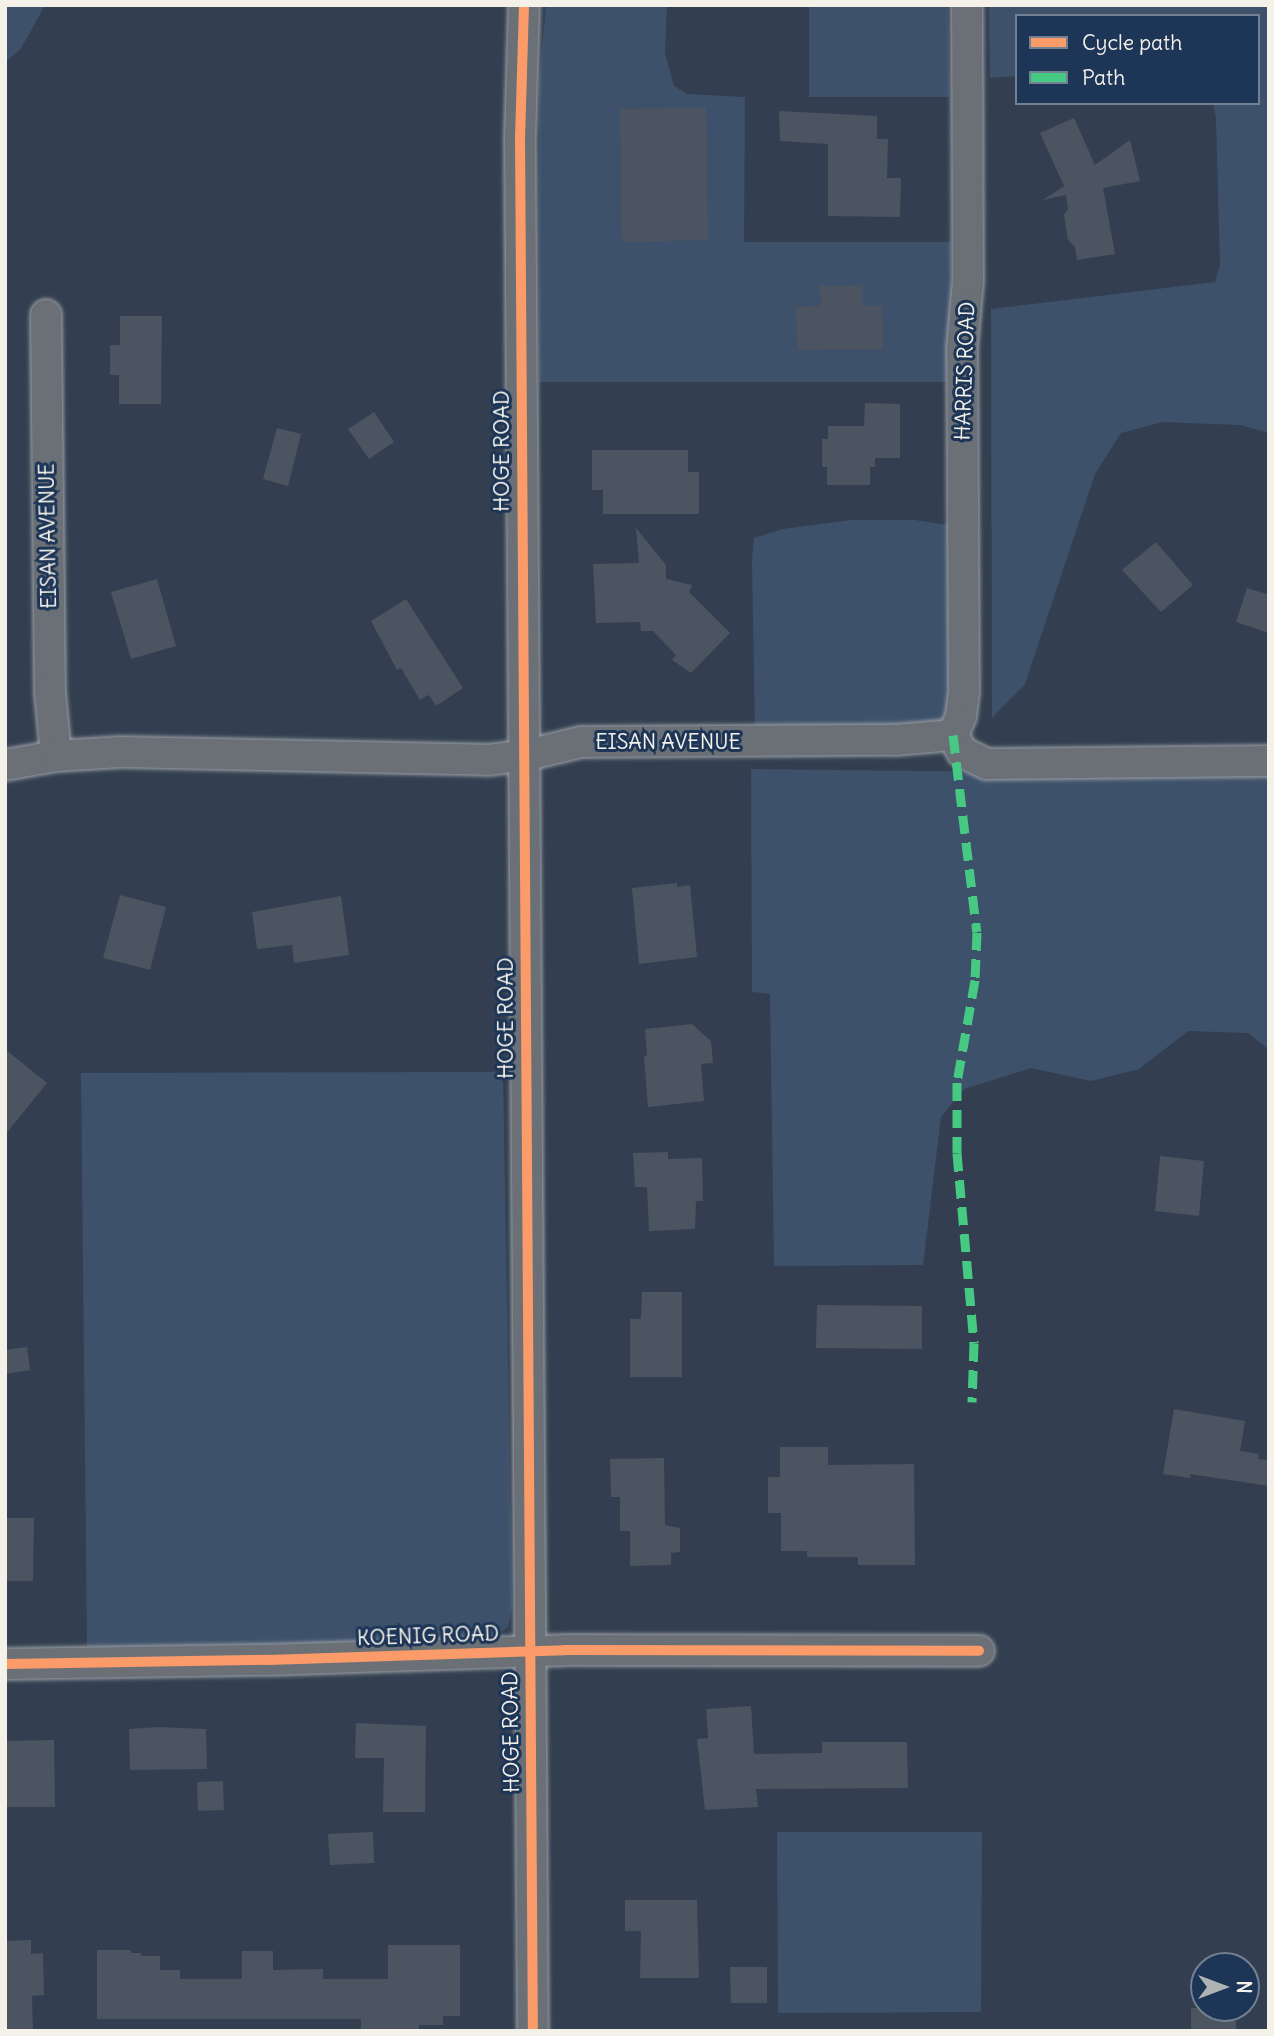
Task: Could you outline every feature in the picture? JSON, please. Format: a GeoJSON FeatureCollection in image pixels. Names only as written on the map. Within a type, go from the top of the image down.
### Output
{"type":"FeatureCollection","features":[{"type":"Feature","properties":{"kind":"street","name":"HOGE ROAD"},"geometry":{"type":"LineString","coordinates":[[524,5],[520,136],[533,2031]]}},
{"type":"Feature","properties":{"kind":"street","name":"HARRIS ROAD"},"geometry":{"type":"LineString","coordinates":[[953,735],[961,716],[964,692],[961,349],[968,281],[967,5]]}},
{"type":"Feature","properties":{"kind":"street","name":"EISAN AVENUE"},"geometry":{"type":"LineString","coordinates":[[46,316],[50,692],[56,756]]}},
{"type":"Feature","properties":{"kind":"street","name":"EISAN AVENUE"},"geometry":{"type":"LineString","coordinates":[[5,765],[56,756],[121,752],[488,760],[523,756],[581,743],[895,740],[953,735]]}},
{"type":"Feature","properties":{"kind":"street"},"geometry":{"type":"LineString","coordinates":[[953,735],[962,752],[987,764],[1269,761]]}},
{"type":"Feature","properties":{"kind":"street","name":"KOENIG ROAD"},"geometry":{"type":"LineString","coordinates":[[5,1664],[530,1652],[979,1651]]}},
{"type":"Feature","properties":{"kind":"shaded area"},"geometry":{"type":"Polygon","coordinates":[[[5,5],[45,5],[20,50],[5,62],[5,5]]]}},
{"type":"Feature","properties":{"kind":"shaded area"},"geometry":{"type":"Polygon","coordinates":[[[546,5],[667,5],[665,53],[674,86],[687,94],[745,97],[744,242],[951,242],[952,382],[539,382],[539,86],[546,5]]]}},
{"type":"Feature","properties":{"kind":"shaded area"},"geometry":{"type":"Polygon","coordinates":[[[809,5],[948,5],[949,97],[809,97],[809,5]]]}},
{"type":"Feature","properties":{"kind":"shaded area"},"geometry":{"type":"Polygon","coordinates":[[[989,5],[1269,5],[1269,433],[1240,425],[1162,422],[1121,433],[1095,474],[1025,684],[992,718],[991,309],[1215,282],[1220,265],[1213,105],[1260,105],[1260,14],[1015,14],[1015,76],[990,78],[989,5]]]}},
{"type":"Feature","properties":{"kind":"shaded area"},"geometry":{"type":"Polygon","coordinates":[[[852,520],[915,520],[953,526],[950,715],[928,729],[755,733],[752,561],[754,538],[783,529],[852,520]]]}},
{"type":"Feature","properties":{"kind":"shaded area"},"geometry":{"type":"Polygon","coordinates":[[[751,769],[1269,775],[1269,1050],[1248,1033],[1188,1031],[1139,1069],[1091,1081],[1031,1068],[964,1089],[941,1117],[923,1265],[774,1266],[770,994],[752,992],[751,769]]]}},
{"type":"Feature","properties":{"kind":"shaded area"},"geometry":{"type":"Polygon","coordinates":[[[503,1072],[512,1606],[508,1627],[490,1640],[87,1647],[81,1073],[503,1072]]]}},
{"type":"Feature","properties":{"kind":"shaded area"},"geometry":{"type":"Polygon","coordinates":[[[777,1832],[982,1832],[981,2012],[778,2013],[777,1832]]]}},
{"type":"Feature","properties":{"kind":"building"},"geometry":{"type":"Polygon","coordinates":[[[706,108],[708,240],[622,242],[620,109],[706,108]]]}},
{"type":"Feature","properties":{"kind":"building"},"geometry":{"type":"Polygon","coordinates":[[[779,111],[877,116],[877,139],[888,139],[887,178],[901,178],[900,217],[828,216],[828,144],[780,141],[779,111]]]}},
{"type":"Feature","properties":{"kind":"building"},"geometry":{"type":"Polygon","coordinates":[[[1074,118],[1095,165],[1130,140],[1140,181],[1103,188],[1115,254],[1077,260],[1075,247],[1068,240],[1064,215],[1068,209],[1066,195],[1043,200],[1064,186],[1040,133],[1074,118]]]}},
{"type":"Feature","properties":{"kind":"building"},"geometry":{"type":"Polygon","coordinates":[[[862,285],[862,306],[882,306],[883,349],[797,350],[796,307],[821,306],[820,286],[862,285]]]}},
{"type":"Feature","properties":{"kind":"building"},"geometry":{"type":"Polygon","coordinates":[[[120,316],[162,316],[161,404],[119,404],[119,375],[110,375],[110,345],[120,345],[120,316]]]}},
{"type":"Feature","properties":{"kind":"building"},"geometry":{"type":"Polygon","coordinates":[[[865,403],[900,404],[900,458],[875,458],[875,467],[870,467],[870,485],[827,485],[827,467],[822,467],[822,439],[828,439],[828,426],[864,426],[865,403]]]}},
{"type":"Feature","properties":{"kind":"building"},"geometry":{"type":"Polygon","coordinates":[[[374,412],[394,442],[369,459],[348,429],[374,412]]]}},
{"type":"Feature","properties":{"kind":"building"},"geometry":{"type":"Polygon","coordinates":[[[277,428],[301,434],[288,486],[263,479],[277,428]]]}},
{"type":"Feature","properties":{"kind":"building"},"geometry":{"type":"Polygon","coordinates":[[[592,450],[688,450],[688,472],[699,472],[699,514],[603,514],[603,490],[592,490],[592,450]]]}},
{"type":"Feature","properties":{"kind":"building"},"geometry":{"type":"Polygon","coordinates":[[[636,528],[666,565],[666,579],[692,585],[689,592],[730,633],[691,673],[672,660],[676,655],[653,631],[641,631],[640,622],[596,623],[593,564],[639,563],[636,528]]]}},
{"type":"Feature","properties":{"kind":"building"},"geometry":{"type":"Polygon","coordinates":[[[1156,542],[1193,585],[1161,612],[1122,570],[1156,542]]]}},
{"type":"Feature","properties":{"kind":"building"},"geometry":{"type":"Polygon","coordinates":[[[157,579],[176,646],[131,659],[111,592],[157,579]]]}},
{"type":"Feature","properties":{"kind":"building"},"geometry":{"type":"Polygon","coordinates":[[[1247,588],[1269,595],[1269,633],[1236,622],[1247,588]]]}},
{"type":"Feature","properties":{"kind":"building"},"geometry":{"type":"Polygon","coordinates":[[[406,599],[463,688],[436,706],[429,695],[420,700],[401,668],[397,670],[371,621],[406,599]]]}},
{"type":"Feature","properties":{"kind":"building"},"geometry":{"type":"Polygon","coordinates":[[[677,883],[677,887],[690,885],[697,957],[639,964],[632,888],[677,883]]]}},
{"type":"Feature","properties":{"kind":"building"},"geometry":{"type":"Polygon","coordinates":[[[120,895],[166,907],[150,970],[103,958],[120,895]]]}},
{"type":"Feature","properties":{"kind":"building"},"geometry":{"type":"Polygon","coordinates":[[[341,896],[349,955],[294,963],[292,945],[257,949],[252,912],[341,896]]]}},
{"type":"Feature","properties":{"kind":"building"},"geometry":{"type":"Polygon","coordinates":[[[692,1024],[711,1041],[713,1063],[701,1064],[704,1101],[648,1107],[645,1029],[692,1024]]]}},
{"type":"Feature","properties":{"kind":"building"},"geometry":{"type":"Polygon","coordinates":[[[5,1049],[47,1083],[5,1135],[5,1049]]]}},
{"type":"Feature","properties":{"kind":"building"},"geometry":{"type":"Polygon","coordinates":[[[668,1152],[668,1159],[702,1158],[703,1201],[696,1201],[695,1229],[649,1231],[647,1187],[635,1187],[633,1153],[668,1152]]]}},
{"type":"Feature","properties":{"kind":"building"},"geometry":{"type":"Polygon","coordinates":[[[1160,1156],[1204,1161],[1199,1216],[1155,1211],[1160,1156]]]}},
{"type":"Feature","properties":{"kind":"building"},"geometry":{"type":"Polygon","coordinates":[[[642,1292],[682,1292],[682,1377],[630,1377],[630,1319],[641,1319],[642,1292]]]}},
{"type":"Feature","properties":{"kind":"building"},"geometry":{"type":"Polygon","coordinates":[[[817,1305],[922,1306],[922,1349],[816,1348],[817,1305]]]}},
{"type":"Feature","properties":{"kind":"building"},"geometry":{"type":"Polygon","coordinates":[[[27,1347],[30,1370],[5,1374],[5,1350],[27,1347]]]}},
{"type":"Feature","properties":{"kind":"building"},"geometry":{"type":"Polygon","coordinates":[[[1174,1409],[1245,1421],[1240,1451],[1259,1454],[1258,1459],[1269,1460],[1269,1486],[1190,1474],[1190,1478],[1163,1474],[1174,1409]]]}},
{"type":"Feature","properties":{"kind":"building"},"geometry":{"type":"Polygon","coordinates":[[[780,1447],[828,1447],[828,1465],[914,1464],[915,1565],[858,1565],[858,1557],[807,1557],[807,1551],[781,1551],[781,1513],[768,1513],[768,1477],[780,1477],[780,1447]]]}},
{"type":"Feature","properties":{"kind":"building"},"geometry":{"type":"Polygon","coordinates":[[[664,1458],[665,1525],[680,1528],[680,1552],[671,1553],[671,1565],[630,1566],[630,1531],[620,1531],[620,1497],[611,1497],[610,1459],[664,1458]]]}},
{"type":"Feature","properties":{"kind":"building"},"geometry":{"type":"Polygon","coordinates":[[[5,1518],[34,1518],[33,1581],[5,1581],[5,1518]]]}},
{"type":"Feature","properties":{"kind":"building"},"geometry":{"type":"Polygon","coordinates":[[[751,1706],[754,1754],[822,1753],[822,1742],[907,1742],[908,1788],[756,1789],[758,1807],[705,1810],[697,1739],[708,1738],[706,1709],[751,1706]]]}},
{"type":"Feature","properties":{"kind":"building"},"geometry":{"type":"Polygon","coordinates":[[[356,1723],[426,1726],[425,1812],[383,1812],[384,1758],[355,1758],[356,1723]]]}},
{"type":"Feature","properties":{"kind":"building"},"geometry":{"type":"Polygon","coordinates":[[[129,1729],[206,1729],[207,1769],[130,1770],[129,1729]]]}},
{"type":"Feature","properties":{"kind":"building"},"geometry":{"type":"Polygon","coordinates":[[[54,1740],[55,1807],[5,1807],[5,1741],[54,1740]]]}},
{"type":"Feature","properties":{"kind":"building"},"geometry":{"type":"Polygon","coordinates":[[[223,1781],[224,1810],[198,1811],[197,1782],[223,1781]]]}},
{"type":"Feature","properties":{"kind":"building"},"geometry":{"type":"Polygon","coordinates":[[[373,1832],[374,1863],[330,1865],[328,1834],[373,1832]]]}},
{"type":"Feature","properties":{"kind":"building"},"geometry":{"type":"Polygon","coordinates":[[[625,1900],[697,1900],[699,1978],[640,1978],[641,1931],[625,1931],[625,1900]]]}},
{"type":"Feature","properties":{"kind":"building"},"geometry":{"type":"Polygon","coordinates":[[[31,1940],[31,1954],[43,1953],[44,1995],[32,1996],[33,2031],[5,2031],[5,1941],[31,1940]]]}},
{"type":"Feature","properties":{"kind":"building"},"geometry":{"type":"Polygon","coordinates":[[[388,1945],[460,1945],[460,2016],[443,2016],[443,2025],[419,2025],[419,2031],[361,2031],[361,2019],[97,2019],[97,1950],[131,1950],[131,1953],[141,1953],[141,1956],[160,1956],[160,1970],[180,1970],[180,1979],[242,1979],[242,1951],[273,1951],[273,1970],[323,1969],[323,1979],[388,1979],[388,1945]]]}},
{"type":"Feature","properties":{"kind":"building"},"geometry":{"type":"Polygon","coordinates":[[[730,1967],[767,1967],[767,2003],[731,2003],[730,1967]]]}},
{"type":"Feature","properties":{"kind":"building"},"geometry":{"type":"Polygon","coordinates":[[[1191,2022],[1236,2022],[1236,2031],[1191,2031],[1191,2022]]]}},
{"type":"Feature","properties":{"kind":"marked path"},"geometry":{"type":"LineString","coordinates":[[953,735],[977,932],[975,980],[957,1082],[957,1153],[974,1343],[972,1402]]}},
{"type":"Feature","properties":{"kind":"cycle path"},"geometry":{"type":"LineString","coordinates":[[524,5],[520,136],[533,2031]]}},
{"type":"Feature","properties":{"kind":"cycle path"},"geometry":{"type":"LineString","coordinates":[[5,1664],[268,1660],[565,1650],[979,1651]]}}]}
